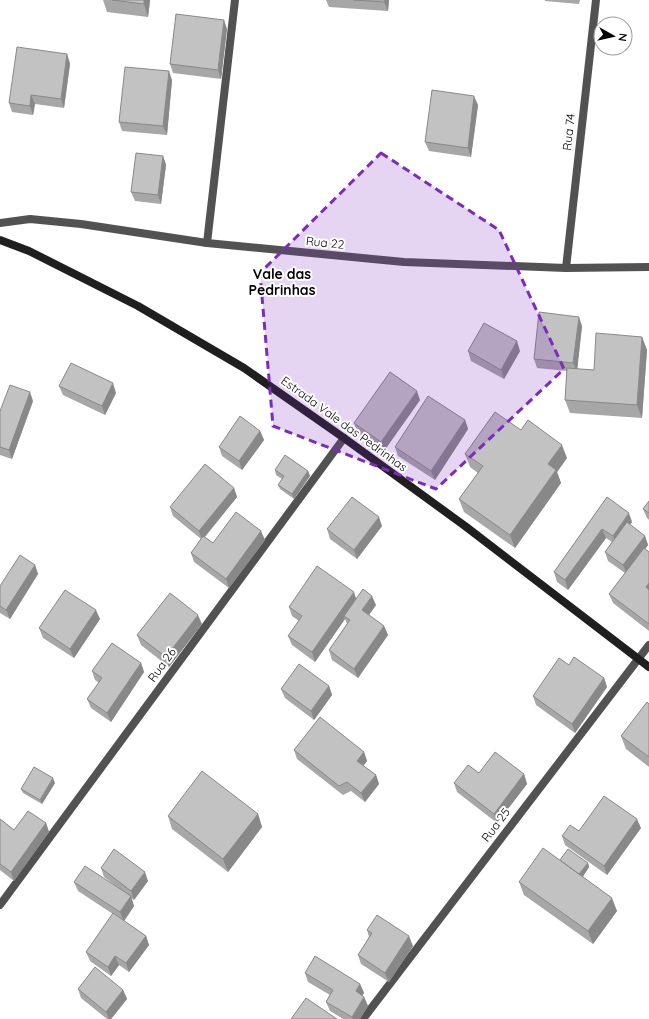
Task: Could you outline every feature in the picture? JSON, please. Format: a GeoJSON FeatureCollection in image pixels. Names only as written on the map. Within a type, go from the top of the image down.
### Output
{"type":"FeatureCollection","features":[{"type":"Feature","properties":{"kind":"main road","name":"Estrada Vale das Pedrinhas"},"geometry":{"type":"LineString","coordinates":[[0,240],[29,251],[138,306],[244,368],[344,438],[465,526],[649,667]]}},
{"type":"Feature","properties":{"kind":"street"},"geometry":{"type":"LineString","coordinates":[[207,243],[235,0]]}},
{"type":"Feature","properties":{"kind":"street","name":"Rua 74"},"geometry":{"type":"LineString","coordinates":[[566,268],[596,0]]}},
{"type":"Feature","properties":{"kind":"street","name":"Rua 22"},"geometry":{"type":"LineString","coordinates":[[0,224],[30,219],[45,220],[207,243],[404,262],[566,268],[649,267]]}},
{"type":"Feature","properties":{"kind":"street","name":"Rua 26"},"geometry":{"type":"LineString","coordinates":[[0,905],[344,438]]}},
{"type":"Feature","properties":{"kind":"street","name":"Rua 25"},"geometry":{"type":"LineString","coordinates":[[363,1019],[649,645]]}},
{"type":"Feature","properties":{"kind":"highlighted area"},"geometry":{"type":"Polygon","coordinates":[[[381,153],[499,230],[564,369],[436,489],[273,426],[260,273],[381,153]]]}},
{"type":"Feature","properties":{"kind":"building"},"geometry":{"type":"Polygon","coordinates":[[[112,0],[144,0],[144,4],[112,0]]]}},
{"type":"Feature","properties":{"kind":"building"},"geometry":{"type":"Polygon","coordinates":[[[354,0],[385,0],[384,2],[354,0]]]}},
{"type":"Feature","properties":{"kind":"building"},"geometry":{"type":"Polygon","coordinates":[[[176,14],[224,20],[218,70],[170,64],[176,14]]]}},
{"type":"Feature","properties":{"kind":"building"},"geometry":{"type":"Polygon","coordinates":[[[17,47],[67,54],[61,99],[31,95],[30,106],[9,103],[17,47]]]}},
{"type":"Feature","properties":{"kind":"building"},"geometry":{"type":"Polygon","coordinates":[[[125,67],[169,71],[163,126],[119,122],[125,67]]]}},
{"type":"Feature","properties":{"kind":"building"},"geometry":{"type":"Polygon","coordinates":[[[432,90],[474,96],[468,148],[425,142],[432,90]]]}},
{"type":"Feature","properties":{"kind":"building"},"geometry":{"type":"Polygon","coordinates":[[[136,153],[163,156],[158,195],[131,192],[136,153]]]}},
{"type":"Feature","properties":{"kind":"building"},"geometry":{"type":"Polygon","coordinates":[[[539,312],[579,317],[573,363],[534,359],[539,312]]]}},
{"type":"Feature","properties":{"kind":"building"},"geometry":{"type":"Polygon","coordinates":[[[484,323],[517,341],[501,370],[468,351],[484,323]]]}},
{"type":"Feature","properties":{"kind":"building"},"geometry":{"type":"Polygon","coordinates":[[[596,333],[642,337],[637,405],[565,400],[567,368],[594,370],[596,333]]]}},
{"type":"Feature","properties":{"kind":"building"},"geometry":{"type":"Polygon","coordinates":[[[71,363],[113,383],[102,406],[59,386],[71,363]]]}},
{"type":"Feature","properties":{"kind":"building"},"geometry":{"type":"Polygon","coordinates":[[[390,372],[417,391],[381,442],[354,423],[390,372]]]}},
{"type":"Feature","properties":{"kind":"building"},"geometry":{"type":"Polygon","coordinates":[[[10,385],[30,392],[9,450],[0,447],[0,411],[10,385]]]}},
{"type":"Feature","properties":{"kind":"building"},"geometry":{"type":"Polygon","coordinates":[[[428,396],[465,420],[431,471],[395,447],[428,396]]]}},
{"type":"Feature","properties":{"kind":"building"},"geometry":{"type":"Polygon","coordinates":[[[495,412],[521,430],[528,420],[562,445],[548,464],[556,470],[510,535],[459,499],[483,466],[465,454],[495,412]]]}},
{"type":"Feature","properties":{"kind":"building"},"geometry":{"type":"Polygon","coordinates":[[[240,416],[260,431],[239,461],[219,447],[240,416]]]}},
{"type":"Feature","properties":{"kind":"building"},"geometry":{"type":"Polygon","coordinates":[[[285,455],[308,471],[292,494],[278,485],[284,476],[275,470],[285,455]]]}},
{"type":"Feature","properties":{"kind":"building"},"geometry":{"type":"Polygon","coordinates":[[[205,464],[234,488],[199,531],[170,507],[205,464]]]}},
{"type":"Feature","properties":{"kind":"building"},"geometry":{"type":"Polygon","coordinates":[[[352,497],[379,517],[354,550],[327,529],[352,497]]]}},
{"type":"Feature","properties":{"kind":"building"},"geometry":{"type":"Polygon","coordinates":[[[607,497],[629,513],[613,536],[602,529],[565,580],[554,572],[607,497]]]}},
{"type":"Feature","properties":{"kind":"building"},"geometry":{"type":"Polygon","coordinates":[[[649,501],[649,513],[643,509],[649,501]]]}},
{"type":"Feature","properties":{"kind":"building"},"geometry":{"type":"Polygon","coordinates":[[[236,512],[261,531],[226,579],[191,553],[203,536],[213,543],[236,512]]]}},
{"type":"Feature","properties":{"kind":"building"},"geometry":{"type":"Polygon","coordinates":[[[627,522],[645,536],[623,565],[605,552],[627,522]]]}},
{"type":"Feature","properties":{"kind":"building"},"geometry":{"type":"Polygon","coordinates":[[[644,548],[649,552],[649,583],[646,587],[649,590],[649,624],[609,594],[644,548]]]}},
{"type":"Feature","properties":{"kind":"building"},"geometry":{"type":"Polygon","coordinates":[[[20,555],[35,565],[6,610],[0,606],[0,586],[20,555]]]}},
{"type":"Feature","properties":{"kind":"building"},"geometry":{"type":"Polygon","coordinates":[[[317,566],[354,592],[312,652],[288,636],[302,616],[289,607],[317,566]]]}},
{"type":"Feature","properties":{"kind":"building"},"geometry":{"type":"Polygon","coordinates":[[[363,589],[372,596],[362,610],[384,626],[354,669],[329,650],[350,620],[344,616],[363,589]]]}},
{"type":"Feature","properties":{"kind":"building"},"geometry":{"type":"Polygon","coordinates":[[[65,590],[96,610],[70,649],[39,628],[65,590]]]}},
{"type":"Feature","properties":{"kind":"building"},"geometry":{"type":"Polygon","coordinates":[[[170,593],[198,615],[166,657],[137,635],[170,593]]]}},
{"type":"Feature","properties":{"kind":"building"},"geometry":{"type":"Polygon","coordinates":[[[112,643],[141,663],[107,713],[87,699],[102,678],[92,671],[112,643]]]}},
{"type":"Feature","properties":{"kind":"building"},"geometry":{"type":"Polygon","coordinates":[[[574,657],[604,678],[572,724],[533,696],[559,658],[569,665],[574,657]]]}},
{"type":"Feature","properties":{"kind":"building"},"geometry":{"type":"Polygon","coordinates":[[[299,664],[329,686],[311,711],[281,689],[299,664]]]}},
{"type":"Feature","properties":{"kind":"building"},"geometry":{"type":"Polygon","coordinates":[[[647,702],[649,704],[649,757],[621,736],[647,702]]]}},
{"type":"Feature","properties":{"kind":"building"},"geometry":{"type":"Polygon","coordinates":[[[320,717],[364,752],[357,761],[376,775],[361,793],[347,782],[339,786],[294,750],[320,717]]]}},
{"type":"Feature","properties":{"kind":"building"},"geometry":{"type":"Polygon","coordinates":[[[495,752],[524,774],[494,814],[454,783],[468,765],[479,773],[495,752]]]}},
{"type":"Feature","properties":{"kind":"building"},"geometry":{"type":"Polygon","coordinates":[[[34,767],[53,778],[40,800],[21,789],[34,767]]]}},
{"type":"Feature","properties":{"kind":"building"},"geometry":{"type":"Polygon","coordinates":[[[202,771],[258,814],[223,859],[168,816],[202,771]]]}},
{"type":"Feature","properties":{"kind":"building"},"geometry":{"type":"Polygon","coordinates":[[[604,796],[637,819],[604,866],[562,836],[570,825],[579,831],[604,796]]]}},
{"type":"Feature","properties":{"kind":"building"},"geometry":{"type":"Polygon","coordinates":[[[28,811],[46,823],[11,872],[0,864],[0,819],[14,830],[28,811]]]}},
{"type":"Feature","properties":{"kind":"building"},"geometry":{"type":"Polygon","coordinates":[[[543,848],[612,898],[588,931],[519,882],[543,848]]]}},
{"type":"Feature","properties":{"kind":"building"},"geometry":{"type":"Polygon","coordinates":[[[114,849],[145,872],[131,891],[101,868],[114,849]]]}},
{"type":"Feature","properties":{"kind":"building"},"geometry":{"type":"Polygon","coordinates":[[[568,849],[588,863],[579,874],[560,860],[568,849]]]}},
{"type":"Feature","properties":{"kind":"building"},"geometry":{"type":"Polygon","coordinates":[[[85,866],[131,896],[120,912],[74,882],[85,866]]]}},
{"type":"Feature","properties":{"kind":"building"},"geometry":{"type":"Polygon","coordinates":[[[113,913],[146,936],[126,963],[115,956],[108,967],[86,952],[113,913]]]}},
{"type":"Feature","properties":{"kind":"building"},"geometry":{"type":"Polygon","coordinates":[[[377,915],[409,936],[385,973],[358,955],[372,933],[367,930],[377,915]]]}},
{"type":"Feature","properties":{"kind":"building"},"geometry":{"type":"Polygon","coordinates":[[[315,956],[360,984],[356,991],[364,997],[352,1017],[326,1002],[333,990],[305,973],[315,956]]]}},
{"type":"Feature","properties":{"kind":"building"},"geometry":{"type":"Polygon","coordinates":[[[95,967],[123,990],[106,1012],[78,989],[95,967]]]}},
{"type":"Feature","properties":{"kind":"building"},"geometry":{"type":"Polygon","coordinates":[[[306,998],[337,1019],[291,1019],[306,998]]]}},
{"type":"Feature","properties":{"kind":"district","name":"Vale das Pedrinhas"},"geometry":{"type":"Point","coordinates":[282,282]}}]}
